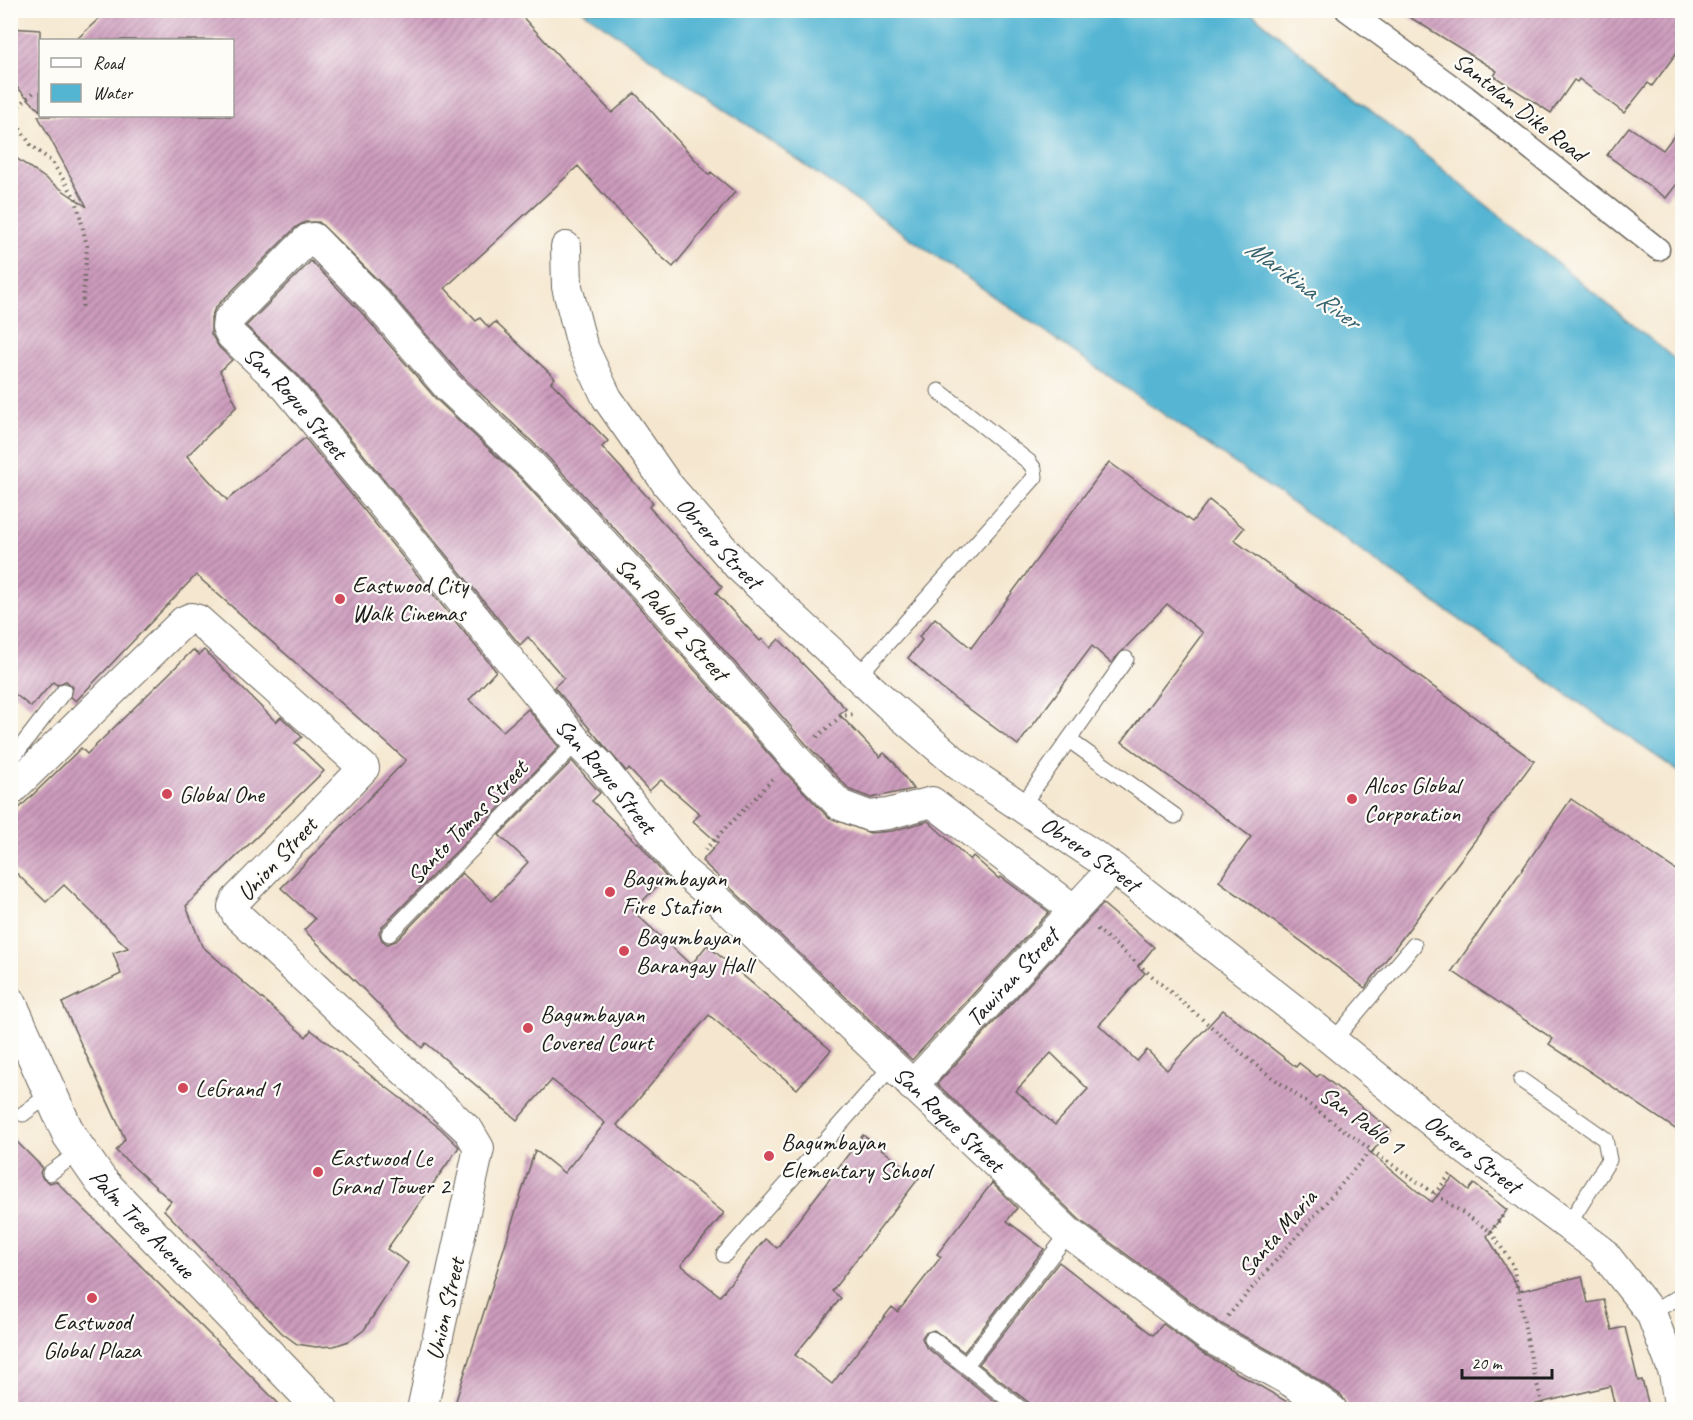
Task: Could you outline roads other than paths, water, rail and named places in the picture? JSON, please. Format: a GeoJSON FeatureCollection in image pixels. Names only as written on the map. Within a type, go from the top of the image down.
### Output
{"type":"FeatureCollection","features":[{"type":"Feature","properties":{"kind":"street","name":"Santolan Dike Road"},"geometry":{"type":"LineString","coordinates":[[1347,10],[1466,97],[1658,249]]}},
{"type":"Feature","properties":{"kind":"street","name":"San Roque Street"},"geometry":{"type":"LineString","coordinates":[[313,238],[262,283],[228,320],[227,327],[231,335],[286,387],[577,742],[600,765],[684,872],[721,903],[1070,1233],[1209,1337],[1290,1381],[1332,1410]]}},
{"type":"Feature","properties":{"kind":"street","name":"San Pablo 2 Street"},"geometry":{"type":"LineString","coordinates":[[313,238],[375,301],[448,387],[540,474],[794,757],[840,805],[869,816],[888,814],[932,802],[1073,909]]}},
{"type":"Feature","properties":{"kind":"street","name":"Obrero Street"},"geometry":{"type":"LineString","coordinates":[[566,247],[567,287],[582,345],[607,398],[667,484],[738,566],[960,766],[1113,868],[1333,1041],[1469,1152],[1602,1251],[1651,1314],[1674,1373],[1680,1410]]}},
{"type":"Feature","properties":{"kind":"street","name":"Union Street"},"geometry":{"type":"LineString","coordinates":[[10,791],[184,621],[191,618],[198,620],[364,768],[236,900],[233,907],[237,915],[469,1131],[479,1148],[422,1410]]}},
{"type":"Feature","properties":{"kind":"street","name":"Tawiran Street"},"geometry":{"type":"LineString","coordinates":[[902,1076],[1113,868]]}},
{"type":"Feature","properties":{"kind":"street","name":"Palm Tree Avenue"},"geometry":{"type":"LineString","coordinates":[[10,1003],[69,1135],[101,1181],[321,1410]]}},
{"type":"Feature","properties":{"kind":"lane"},"geometry":{"type":"LineString","coordinates":[[858,676],[1035,477],[1034,469],[1029,462],[939,391]]}},
{"type":"Feature","properties":{"kind":"lane"},"geometry":{"type":"LineString","coordinates":[[1021,807],[1126,659]]}},
{"type":"Feature","properties":{"kind":"lane"},"geometry":{"type":"LineString","coordinates":[[10,761],[64,691]]}},
{"type":"Feature","properties":{"kind":"lane"},"geometry":{"type":"LineString","coordinates":[[1070,740],[1175,816]]}},
{"type":"Feature","properties":{"kind":"lane","name":"Santo Tomas Street"},"geometry":{"type":"LineString","coordinates":[[389,934],[577,742]]}},
{"type":"Feature","properties":{"kind":"lane"},"geometry":{"type":"LineString","coordinates":[[1333,1041],[1414,945]]}},
{"type":"Feature","properties":{"kind":"lane"},"geometry":{"type":"LineString","coordinates":[[724,1255],[902,1076]]}},
{"type":"Feature","properties":{"kind":"lane"},"geometry":{"type":"LineString","coordinates":[[1521,1080],[1605,1139],[1609,1160],[1568,1225]]}},
{"type":"Feature","properties":{"kind":"lane"},"geometry":{"type":"LineString","coordinates":[[23,1114],[51,1093]]}},
{"type":"Feature","properties":{"kind":"lane"},"geometry":{"type":"LineString","coordinates":[[50,1173],[80,1151]]}},
{"type":"Feature","properties":{"kind":"lane"},"geometry":{"type":"LineString","coordinates":[[966,1365],[1070,1233]]}},
{"type":"Feature","properties":{"kind":"lane"},"geometry":{"type":"LineString","coordinates":[[1651,1314],[1683,1295]]}},
{"type":"Feature","properties":{"kind":"lane"},"geometry":{"type":"LineString","coordinates":[[932,1340],[1022,1410]]}},
{"type":"Feature","properties":{"kind":"water","name":"Marikina River"},"geometry":{"type":"Polygon","coordinates":[[[583,11],[1249,11],[1682,365],[1682,774],[583,11]]]}},
{"type":"Feature","properties":{"kind":"place","name":"Eastwood City Walk Cinemas"},"geometry":{"type":"Point","coordinates":[340,599]}},
{"type":"Feature","properties":{"kind":"place","name":"Global One"},"geometry":{"type":"Point","coordinates":[167,794]}},
{"type":"Feature","properties":{"kind":"place","name":"Alcos Global Corporation"},"geometry":{"type":"Point","coordinates":[1352,799]}},
{"type":"Feature","properties":{"kind":"place","name":"Bagumbayan Fire Station"},"geometry":{"type":"Point","coordinates":[610,892]}},
{"type":"Feature","properties":{"kind":"place","name":"Bagumbayan Barangay Hall"},"geometry":{"type":"Point","coordinates":[624,951]}},
{"type":"Feature","properties":{"kind":"place","name":"Bagumbayan Covered Court"},"geometry":{"type":"Point","coordinates":[528,1028]}},
{"type":"Feature","properties":{"kind":"place","name":"LeGrand 1"},"geometry":{"type":"Point","coordinates":[183,1088]}},
{"type":"Feature","properties":{"kind":"place","name":"Bagumbayan Elementary School"},"geometry":{"type":"Point","coordinates":[769,1156]}},
{"type":"Feature","properties":{"kind":"place","name":"Eastwood Le Grand Tower 2"},"geometry":{"type":"Point","coordinates":[318,1172]}},
{"type":"Feature","properties":{"kind":"place","name":"Eastwood Global Plaza"},"geometry":{"type":"Point","coordinates":[92,1298]}}]}
